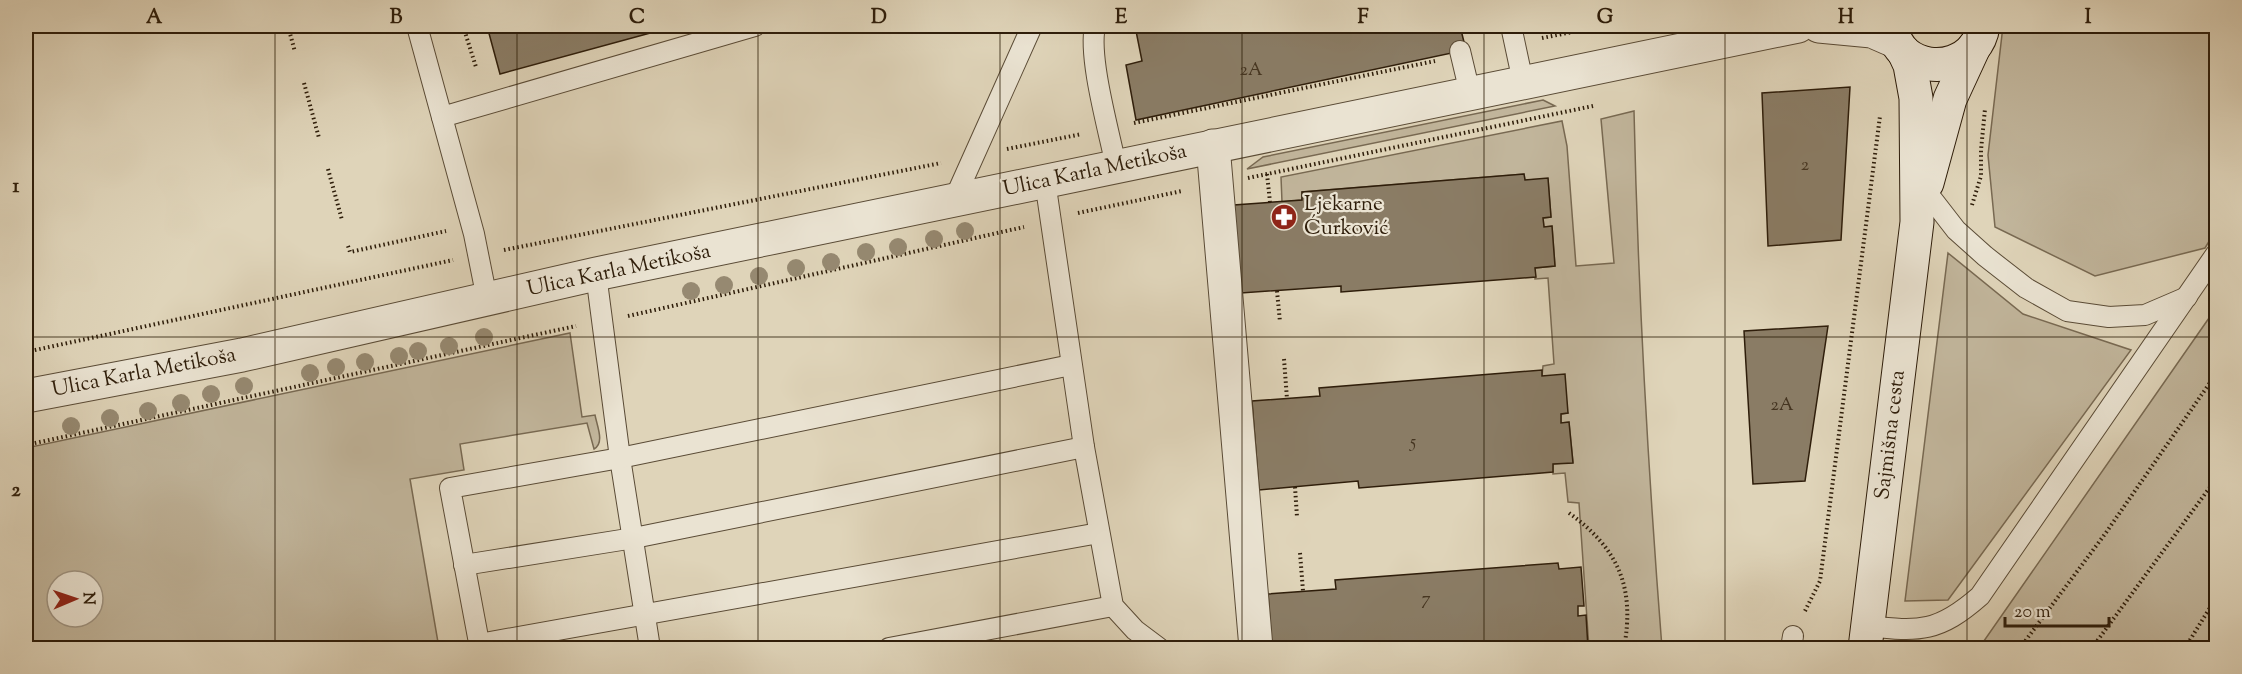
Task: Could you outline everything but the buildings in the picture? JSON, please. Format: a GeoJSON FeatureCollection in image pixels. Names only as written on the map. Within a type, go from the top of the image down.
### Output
{"type":"FeatureCollection","features":[{"type":"Feature","properties":{"kind":"street","name":"Ulica Karla Metikoša"},"geometry":{"type":"LineString","coordinates":[[26,396],[242,355],[596,274],[1798,26]]}},
{"type":"Feature","properties":{"kind":"street"},"geometry":{"type":"LineString","coordinates":[[1819,26],[1872,31],[1896,40],[1917,62],[1932,65],[1948,64],[1962,58],[1978,36]]}},
{"type":"Feature","properties":{"kind":"street","name":"Sajmišna cesta"},"geometry":{"type":"LineString","coordinates":[[1866,637],[1917,222],[1950,99],[1978,36]]}},
{"type":"Feature","properties":{"kind":"street","name":"Sajmišna cesta"},"geometry":{"type":"LineString","coordinates":[[1896,40],[1910,65],[1916,98],[1917,222]]}},
{"type":"Feature","properties":{"kind":"street","name":"Ulica Karla Metikoša"},"geometry":{"type":"LineString","coordinates":[[1213,146],[1256,648]]}},
{"type":"Feature","properties":{"kind":"lane"},"geometry":{"type":"LineString","coordinates":[[417,26],[474,234],[487,299]]}},
{"type":"Feature","properties":{"kind":"lane"},"geometry":{"type":"LineString","coordinates":[[442,117],[755,26]]}},
{"type":"Feature","properties":{"kind":"lane"},"geometry":{"type":"LineString","coordinates":[[954,200],[1032,26]]}},
{"type":"Feature","properties":{"kind":"lane"},"geometry":{"type":"LineString","coordinates":[[1095,26],[1093,35],[1095,59],[1116,166]]}},
{"type":"Feature","properties":{"kind":"lane"},"geometry":{"type":"LineString","coordinates":[[1513,35],[1523,82]]}},
{"type":"Feature","properties":{"kind":"lane"},"geometry":{"type":"LineString","coordinates":[[1460,53],[1470,93]]}},
{"type":"Feature","properties":{"kind":"lane"},"geometry":{"type":"LineString","coordinates":[[1045,182],[1084,447],[1113,606],[1135,630],[1159,648]]}},
{"type":"Feature","properties":{"kind":"lane"},"geometry":{"type":"LineString","coordinates":[[1925,190],[1956,230],[1985,256],[2026,288],[2067,310],[2109,317],[2145,315],[2187,297]]}},
{"type":"Feature","properties":{"kind":"lane"},"geometry":{"type":"LineString","coordinates":[[1866,637],[1938,625],[1962,612],[1980,596],[2217,254]]}},
{"type":"Feature","properties":{"kind":"lane"},"geometry":{"type":"LineString","coordinates":[[596,274],[620,458],[650,648]]}},
{"type":"Feature","properties":{"kind":"lane"},"geometry":{"type":"LineString","coordinates":[[1071,364],[620,458],[450,488],[480,646],[1100,534]]}},
{"type":"Feature","properties":{"kind":"lane"},"geometry":{"type":"LineString","coordinates":[[464,565],[634,538],[1084,447]]}},
{"type":"Feature","properties":{"kind":"lane"},"geometry":{"type":"LineString","coordinates":[[889,648],[1113,606]]}},
{"type":"Feature","properties":{"kind":"path"},"geometry":{"type":"LineString","coordinates":[[288,26],[295,52]]}},
{"type":"Feature","properties":{"kind":"path"},"geometry":{"type":"LineString","coordinates":[[463,26],[476,67]]}},
{"type":"Feature","properties":{"kind":"path"},"geometry":{"type":"LineString","coordinates":[[1513,35],[1603,26]]}},
{"type":"Feature","properties":{"kind":"path"},"geometry":{"type":"LineString","coordinates":[[501,250],[975,156],[1460,53]]}},
{"type":"Feature","properties":{"kind":"path"},"geometry":{"type":"LineString","coordinates":[[304,83],[319,138]]}},
{"type":"Feature","properties":{"kind":"path"},"geometry":{"type":"LineString","coordinates":[[1982,176],[1981,150],[1986,100]]}},
{"type":"Feature","properties":{"kind":"path"},"geometry":{"type":"LineString","coordinates":[[1073,214],[1600,105]]}},
{"type":"Feature","properties":{"kind":"path"},"geometry":{"type":"LineString","coordinates":[[1792,642],[1820,581],[1880,112]]}},
{"type":"Feature","properties":{"kind":"path"},"geometry":{"type":"LineString","coordinates":[[328,168],[342,220]]}},
{"type":"Feature","properties":{"kind":"path"},"geometry":{"type":"LineString","coordinates":[[1267,174],[1270,202]]}},
{"type":"Feature","properties":{"kind":"path"},"geometry":{"type":"LineString","coordinates":[[617,318],[1028,226]]}},
{"type":"Feature","properties":{"kind":"path"},"geometry":{"type":"LineString","coordinates":[[348,246],[350,252],[446,231],[452,237]]}},
{"type":"Feature","properties":{"kind":"path"},"geometry":{"type":"LineString","coordinates":[[26,352],[461,259]]}},
{"type":"Feature","properties":{"kind":"path"},"geometry":{"type":"LineString","coordinates":[[1277,291],[1280,322]]}},
{"type":"Feature","properties":{"kind":"path"},"geometry":{"type":"LineString","coordinates":[[26,445],[572,327]]}},
{"type":"Feature","properties":{"kind":"path"},"geometry":{"type":"LineString","coordinates":[[1284,359],[1287,399]]}},
{"type":"Feature","properties":{"kind":"path"},"geometry":{"type":"LineString","coordinates":[[2020,648],[2105,534],[2217,374]]}},
{"type":"Feature","properties":{"kind":"path"},"geometry":{"type":"LineString","coordinates":[[2092,648],[2217,479]]}},
{"type":"Feature","properties":{"kind":"path"},"geometry":{"type":"LineString","coordinates":[[1295,487],[1297,517]]}},
{"type":"Feature","properties":{"kind":"path"},"geometry":{"type":"LineString","coordinates":[[1569,513],[1599,537],[1617,563],[1626,599],[1627,636],[1624,648]]}},
{"type":"Feature","properties":{"kind":"path"},"geometry":{"type":"LineString","coordinates":[[1300,553],[1303,591]]}},
{"type":"Feature","properties":{"kind":"path"},"geometry":{"type":"LineString","coordinates":[[2185,648],[2217,598]]}},
{"type":"Feature","properties":{"kind":"shaded area"},"geometry":{"type":"Polygon","coordinates":[[[2003,26],[2216,26],[2216,230],[2205,248],[2095,276],[1995,227],[1988,155],[2003,26]]]}},
{"type":"Feature","properties":{"kind":"shaded area"},"geometry":{"type":"Polygon","coordinates":[[[1543,100],[1555,106],[1247,169],[1263,157],[1543,100]]]}},
{"type":"Feature","properties":{"kind":"shaded area"},"geometry":{"type":"Polygon","coordinates":[[[1634,111],[1644,380],[1662,648],[1589,648],[1579,503],[1568,502],[1565,473],[1553,474],[1553,464],[1573,462],[1569,422],[1561,423],[1561,414],[1568,413],[1542,376],[1543,366],[1554,364],[1548,278],[1535,279],[1535,268],[1555,266],[1552,226],[1544,227],[1543,218],[1551,217],[1548,179],[1525,180],[1524,174],[1302,192],[1302,200],[1282,202],[1281,177],[1562,121],[1567,146],[1576,266],[1614,263],[1601,119],[1634,111]]]}},
{"type":"Feature","properties":{"kind":"shaded area"},"geometry":{"type":"Polygon","coordinates":[[[1948,253],[2023,314],[2131,350],[1948,600],[1905,601],[1948,253]]]}},
{"type":"Feature","properties":{"kind":"shaded area"},"geometry":{"type":"Polygon","coordinates":[[[2216,308],[2216,648],[1979,648],[2216,308]]]}},
{"type":"Feature","properties":{"kind":"shaded area"},"geometry":{"type":"Polygon","coordinates":[[[570,333],[582,417],[595,415],[598,429],[600,439],[594,449],[587,423],[460,444],[464,470],[410,479],[439,648],[26,648],[26,448],[570,333]]]}},
{"type":"Feature","properties":{"kind":"place","name":"Ljekarne Ćurković"},"geometry":{"type":"Point","coordinates":[1284,217]}}]}
